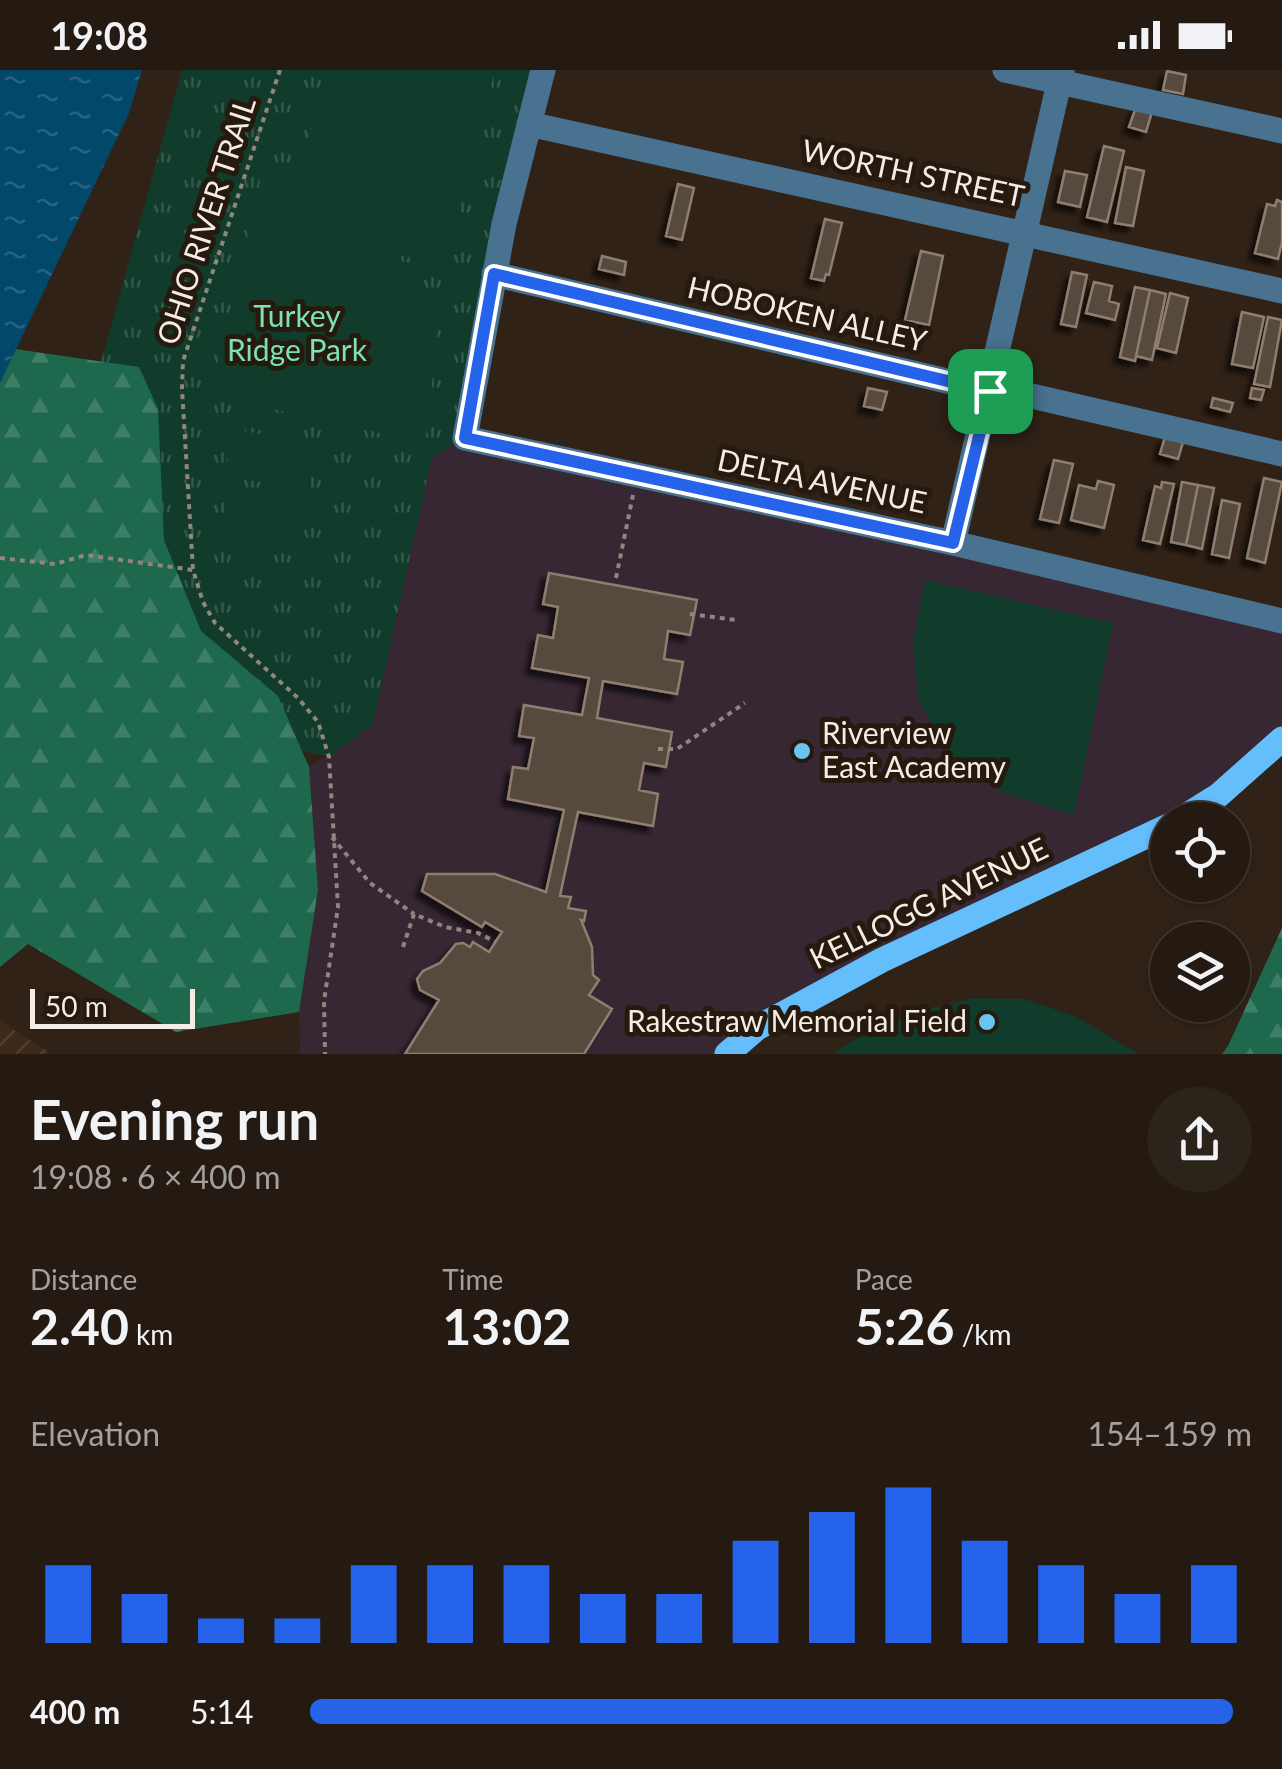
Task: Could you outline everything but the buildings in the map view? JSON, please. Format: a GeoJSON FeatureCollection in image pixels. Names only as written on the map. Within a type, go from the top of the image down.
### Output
{"type":"FeatureCollection","features":[{"type":"Feature","properties":{"kind":"main road"},"geometry":{"type":"LineString","coordinates":[[1208,802],[1282,739]]}},
{"type":"Feature","properties":{"kind":"main road","name":"KELLOGG AVENUE"},"geometry":{"type":"LineString","coordinates":[[727,1054],[757,1028],[882,960],[1150,834]]}},
{"type":"Feature","properties":{"kind":"street"},"geometry":{"type":"LineString","coordinates":[[494,274],[543,70]]}},
{"type":"Feature","properties":{"kind":"street"},"geometry":{"type":"LineString","coordinates":[[1005,70],[1060,76],[1282,131]]}},
{"type":"Feature","properties":{"kind":"street"},"geometry":{"type":"LineString","coordinates":[[953,543],[1060,76]]}},
{"type":"Feature","properties":{"kind":"street","name":"WORTH STREET"},"geometry":{"type":"LineString","coordinates":[[529,124],[1282,291]]}},
{"type":"Feature","properties":{"kind":"street","name":"HOBOKEN ALLEY"},"geometry":{"type":"LineString","coordinates":[[494,274],[990,391],[1010,391],[1282,454]]}},
{"type":"Feature","properties":{"kind":"street","name":"DELTA AVENUE"},"geometry":{"type":"LineString","coordinates":[[494,274],[465,438],[953,543],[1282,621]]}},
{"type":"Feature","properties":{"kind":"path","name":"OHIO RIVER TRAIL"},"geometry":{"type":"LineString","coordinates":[[280,70],[183,361],[193,570],[215,624],[298,698],[318,722],[329,757],[338,906],[324,1002],[326,1054]]}},
{"type":"Feature","properties":{"kind":"path"},"geometry":{"type":"LineString","coordinates":[[616,578],[637,476]]}},
{"type":"Feature","properties":{"kind":"path"},"geometry":{"type":"LineString","coordinates":[[0,558],[55,564],[86,555],[193,570]]}},
{"type":"Feature","properties":{"kind":"path"},"geometry":{"type":"LineString","coordinates":[[690,614],[736,620]]}},
{"type":"Feature","properties":{"kind":"path"},"geometry":{"type":"LineString","coordinates":[[658,748],[677,749],[745,703]]}},
{"type":"Feature","properties":{"kind":"path"},"geometry":{"type":"LineString","coordinates":[[332,837],[370,883],[414,914],[496,942]]}},
{"type":"Feature","properties":{"kind":"path"},"geometry":{"type":"LineString","coordinates":[[404,947],[414,914]]}},
{"type":"Feature","properties":{"kind":"path"},"geometry":{"type":"LineString","coordinates":[[333,959],[338,964]]}},
{"type":"Feature","properties":{"kind":"shaded area","name":"Riverview East Academy"},"geometry":{"type":"Polygon","coordinates":[[[465,438],[1282,621],[1282,739],[1219,795],[1206,802],[1150,802],[1150,831],[727,1054],[300,1054],[299,1012],[318,890],[309,767],[373,724],[432,457],[465,438]]]}},
{"type":"Feature","properties":{"kind":"shaded area"},"geometry":{"type":"Polygon","coordinates":[[[0,1021],[52,1054],[0,1054],[0,1021]]]}},
{"type":"Feature","properties":{"kind":"green space","name":"Turkey Ridge Park"},"geometry":{"type":"Polygon","coordinates":[[[182,70],[543,70],[465,438],[432,457],[373,724],[329,757],[11,687],[182,70]]]}},
{"type":"Feature","properties":{"kind":"green space"},"geometry":{"type":"Polygon","coordinates":[[[327,70],[495,70],[445,266],[399,255],[438,330],[425,443],[210,395],[262,173],[298,181],[327,70]]]}},
{"type":"Feature","properties":{"kind":"green space"},"geometry":{"type":"Polygon","coordinates":[[[15,349],[139,367],[158,409],[164,540],[201,631],[278,696],[309,767],[318,890],[299,1012],[176,1032],[28,944],[0,967],[0,383],[15,349]]]}},
{"type":"Feature","properties":{"kind":"green space"},"geometry":{"type":"Polygon","coordinates":[[[233,429],[316,444],[308,490],[225,476],[233,429]]]}},
{"type":"Feature","properties":{"kind":"green space"},"geometry":{"type":"Polygon","coordinates":[[[228,491],[306,505],[297,556],[219,542],[228,491]]]}},
{"type":"Feature","properties":{"kind":"green space"},"geometry":{"type":"Polygon","coordinates":[[[925,580],[1113,623],[1074,815],[1004,793],[948,752],[919,701],[913,644],[925,580]]]}},
{"type":"Feature","properties":{"kind":"green space"},"geometry":{"type":"Polygon","coordinates":[[[1282,928],[1282,1054],[1222,1054],[1239,1022],[1250,1022],[1250,998],[1282,928]]]}},
{"type":"Feature","properties":{"kind":"green space","name":"Rakestraw Memorial Field"},"geometry":{"type":"Polygon","coordinates":[[[974,998],[1024,999],[1077,1017],[1139,1054],[831,1054],[900,1019],[974,998]]]}},
{"type":"Feature","properties":{"kind":"water"},"geometry":{"type":"Polygon","coordinates":[[[0,70],[142,70],[129,113],[0,383],[0,70]]]}},
{"type":"Feature","properties":{"kind":"place","name":"Riverview East Academy"},"geometry":{"type":"Point","coordinates":[802,751]}},
{"type":"Feature","properties":{"kind":"place","name":"Rakestraw Memorial Field"},"geometry":{"type":"Point","coordinates":[987,1022]}},
{"type":"Feature","properties":{"kind":"route"},"geometry":{"type":"LineString","coordinates":[[494,274],[990,391],[953,543],[465,438],[494,274]]}}]}
